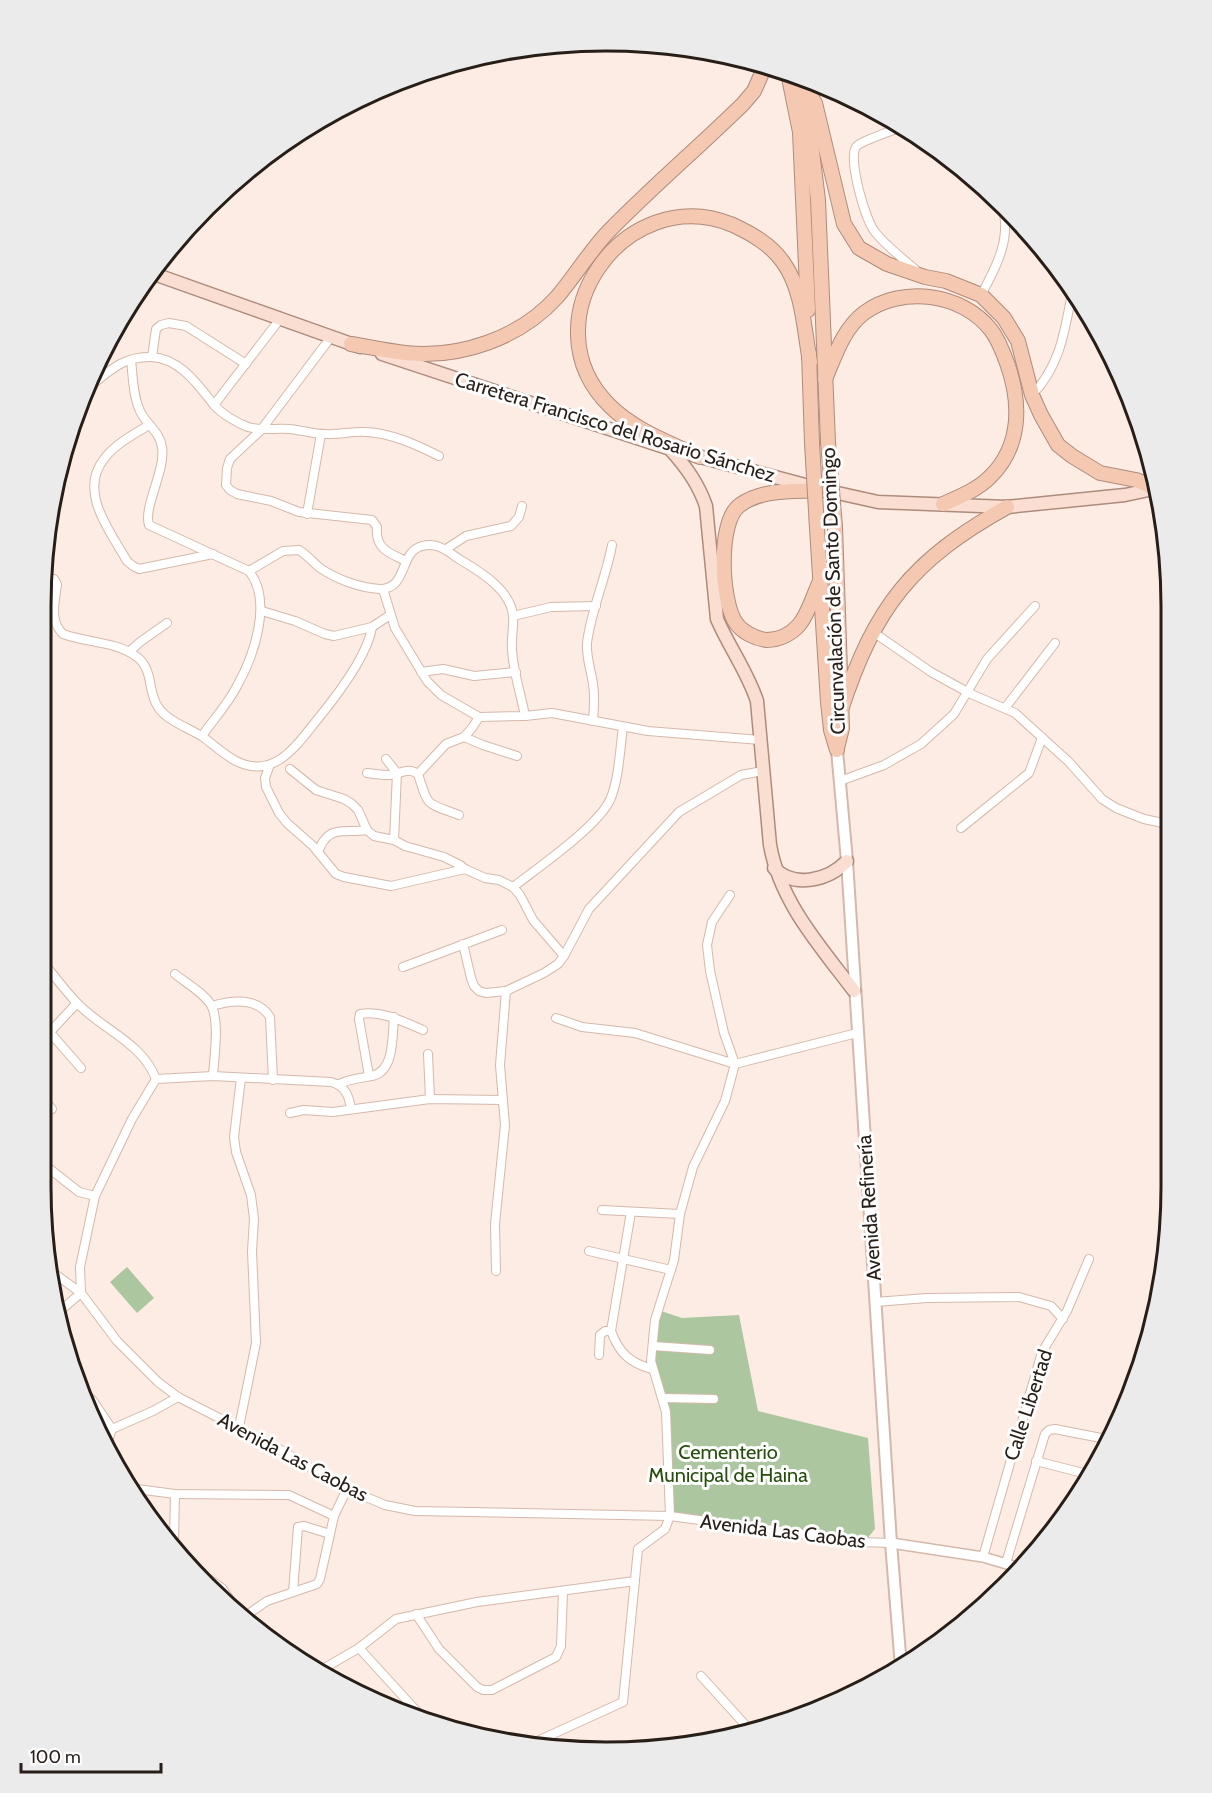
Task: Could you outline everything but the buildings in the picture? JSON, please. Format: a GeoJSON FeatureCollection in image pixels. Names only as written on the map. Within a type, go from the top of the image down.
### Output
{"type":"FeatureCollection","features":[{"type":"Feature","properties":{"kind":"highway"},"geometry":{"type":"LineString","coordinates":[[351,344],[406,353],[454,352],[501,338],[521,327],[541,313],[558,296],[608,233],[743,104],[754,91],[762,73]]}},
{"type":"Feature","properties":{"kind":"highway","name":"Circunvalación de Santo Domingo"},"geometry":{"type":"LineString","coordinates":[[790,82],[800,132],[812,444],[820,579],[828,702],[831,730],[837,750]]}},
{"type":"Feature","properties":{"kind":"highway","name":"Circunvalación de Santo Domingo"},"geometry":{"type":"LineString","coordinates":[[805,88],[818,200],[828,442],[835,527],[842,728],[837,750]]}},
{"type":"Feature","properties":{"kind":"highway"},"geometry":{"type":"LineString","coordinates":[[808,89],[815,103],[844,224],[859,248],[873,257],[981,295],[1004,318],[1018,341],[1032,394],[1058,445],[1100,473],[1147,484]]}},
{"type":"Feature","properties":{"kind":"highway"},"geometry":{"type":"LineString","coordinates":[[700,457],[651,433],[610,406],[595,388],[583,364],[579,341],[579,318],[583,296],[593,275],[610,251],[627,236],[650,224],[674,218],[698,217],[723,221],[750,233],[769,246],[783,262],[794,282],[800,299],[810,362]]}},
{"type":"Feature","properties":{"kind":"highway"},"geometry":{"type":"LineString","coordinates":[[825,379],[845,334],[864,313],[884,302],[905,296],[928,296],[948,300],[968,309],[991,330],[1001,347],[1010,372],[1016,400],[1017,422],[1013,440],[1005,458],[990,478],[969,492],[943,504]]}},
{"type":"Feature","properties":{"kind":"highway"},"geometry":{"type":"LineString","coordinates":[[820,579],[800,624],[779,639],[765,640],[751,636],[736,624],[730,610],[726,589],[724,546],[730,517],[737,507],[750,498],[764,493],[824,490]]}},
{"type":"Feature","properties":{"kind":"highway"},"geometry":{"type":"LineString","coordinates":[[841,710],[853,676],[873,632],[890,603],[910,578],[931,558],[973,526],[1007,507]]}},
{"type":"Feature","properties":{"kind":"main road","name":"Carretera Francisco del Rosario Sánchez"},"geometry":{"type":"LineString","coordinates":[[160,276],[351,344],[670,449],[878,502],[1007,507],[1125,495],[1148,490]]}},
{"type":"Feature","properties":{"kind":"main road"},"geometry":{"type":"LineString","coordinates":[[670,449],[693,477],[706,506],[717,619],[750,681],[757,701],[774,867],[796,912],[854,991]]}},
{"type":"Feature","properties":{"kind":"main road","name":"Avenida Refinería"},"geometry":{"type":"LineString","coordinates":[[837,750],[847,861],[900,1657]]}},
{"type":"Feature","properties":{"kind":"main road"},"geometry":{"type":"LineString","coordinates":[[774,867],[784,876],[808,880],[827,876],[847,861]]}},
{"type":"Feature","properties":{"kind":"street"},"geometry":{"type":"LineString","coordinates":[[893,131],[862,141],[856,147],[853,157],[867,217],[875,231],[901,258],[925,277]]}},
{"type":"Feature","properties":{"kind":"street"},"geometry":{"type":"LineString","coordinates":[[981,295],[993,272],[1006,237],[1004,220]]}},
{"type":"Feature","properties":{"kind":"street"},"geometry":{"type":"LineString","coordinates":[[1032,394],[1046,381],[1061,346],[1070,303]]}},
{"type":"Feature","properties":{"kind":"street"},"geometry":{"type":"LineString","coordinates":[[214,405],[280,319]]}},
{"type":"Feature","properties":{"kind":"street"},"geometry":{"type":"LineString","coordinates":[[152,357],[156,329],[169,323],[186,326],[246,364]]}},
{"type":"Feature","properties":{"kind":"street"},"geometry":{"type":"LineString","coordinates":[[331,337],[261,430],[230,459],[226,485],[237,494],[271,501],[307,514],[372,520],[377,527],[377,539],[382,549],[406,561]]}},
{"type":"Feature","properties":{"kind":"street"},"geometry":{"type":"LineString","coordinates":[[101,377],[114,366],[131,360],[152,357],[173,364],[188,374],[205,391],[214,405],[242,424],[261,430],[280,428],[321,434],[356,432],[378,434],[417,446],[439,456]]}},
{"type":"Feature","properties":{"kind":"street"},"geometry":{"type":"LineString","coordinates":[[131,360],[137,403],[149,425],[158,435],[162,447],[156,488],[148,513],[149,525],[249,571],[253,576],[262,611],[242,676],[202,736]]}},
{"type":"Feature","properties":{"kind":"street"},"geometry":{"type":"LineString","coordinates":[[149,425],[105,457],[95,475],[95,493],[102,519],[128,561],[139,569],[213,554]]}},
{"type":"Feature","properties":{"kind":"street"},"geometry":{"type":"LineString","coordinates":[[307,514],[321,434]]}},
{"type":"Feature","properties":{"kind":"street"},"geometry":{"type":"LineString","coordinates":[[446,549],[466,536],[511,525],[519,517],[522,506]]}},
{"type":"Feature","properties":{"kind":"street"},"geometry":{"type":"LineString","coordinates":[[593,721],[594,692],[586,654],[591,623],[612,545]]}},
{"type":"Feature","properties":{"kind":"street"},"geometry":{"type":"LineString","coordinates":[[249,571],[283,551],[299,550],[320,567],[348,582],[383,589],[393,585],[399,578],[413,549],[422,546],[446,549],[476,568],[511,604],[512,648],[525,716]]}},
{"type":"Feature","properties":{"kind":"street"},"geometry":{"type":"LineString","coordinates":[[52,579],[57,584],[54,618],[57,629],[63,634],[117,647],[139,658],[146,667],[158,707],[164,713],[202,736],[237,762],[252,767],[268,767],[294,748],[325,710],[349,675],[366,645],[372,627]]}},
{"type":"Feature","properties":{"kind":"street"},"geometry":{"type":"LineString","coordinates":[[383,589],[390,615],[403,644],[427,681],[441,696],[479,717],[525,716],[552,712],[622,727],[760,740]]}},
{"type":"Feature","properties":{"kind":"street"},"geometry":{"type":"LineString","coordinates":[[513,616],[551,607],[596,606]]}},
{"type":"Feature","properties":{"kind":"street"},"geometry":{"type":"LineString","coordinates":[[840,781],[884,765],[921,744],[954,714],[987,659],[1035,606]]}},
{"type":"Feature","properties":{"kind":"street"},"geometry":{"type":"LineString","coordinates":[[262,611],[334,636],[372,627],[390,615]]}},
{"type":"Feature","properties":{"kind":"street"},"geometry":{"type":"LineString","coordinates":[[129,652],[167,623]]}},
{"type":"Feature","properties":{"kind":"street"},"geometry":{"type":"LineString","coordinates":[[873,632],[931,672],[966,692],[1015,713],[1069,762],[1102,799],[1134,816],[1161,822]]}},
{"type":"Feature","properties":{"kind":"street"},"geometry":{"type":"LineString","coordinates":[[1005,708],[1055,643]]}},
{"type":"Feature","properties":{"kind":"street"},"geometry":{"type":"LineString","coordinates":[[421,672],[443,669],[474,676],[516,672]]}},
{"type":"Feature","properties":{"kind":"street"},"geometry":{"type":"LineString","coordinates":[[418,774],[446,744],[464,736],[479,717]]}},
{"type":"Feature","properties":{"kind":"street"},"geometry":{"type":"LineString","coordinates":[[513,887],[591,825],[605,808],[614,789],[622,727]]}},
{"type":"Feature","properties":{"kind":"street"},"geometry":{"type":"LineString","coordinates":[[464,736],[517,756]]}},
{"type":"Feature","properties":{"kind":"street"},"geometry":{"type":"LineString","coordinates":[[961,828],[1029,774],[1042,738]]}},
{"type":"Feature","properties":{"kind":"street"},"geometry":{"type":"LineString","coordinates":[[386,759],[397,773],[394,840]]}},
{"type":"Feature","properties":{"kind":"street"},"geometry":{"type":"LineString","coordinates":[[268,767],[265,777],[266,788],[279,813],[287,824],[318,852],[330,868],[344,877],[391,886],[465,869]]}},
{"type":"Feature","properties":{"kind":"street"},"geometry":{"type":"LineString","coordinates":[[290,769],[316,790],[352,804],[358,810],[367,830],[374,836],[394,840],[405,846],[444,857],[465,869],[513,887],[533,920],[564,956]]}},
{"type":"Feature","properties":{"kind":"street"},"geometry":{"type":"LineString","coordinates":[[367,773],[390,775],[404,770],[413,770],[418,774],[428,803],[459,815]]}},
{"type":"Feature","properties":{"kind":"street"},"geometry":{"type":"LineString","coordinates":[[463,944],[474,987],[486,993],[506,991],[552,969],[564,956],[590,909],[679,812],[741,775],[763,771]]}},
{"type":"Feature","properties":{"kind":"street"},"geometry":{"type":"LineString","coordinates":[[318,852],[322,841],[330,833],[343,830],[367,830]]}},
{"type":"Feature","properties":{"kind":"street"},"geometry":{"type":"LineString","coordinates":[[544,1738],[622,1702],[638,1549],[665,1529],[669,1516],[666,1412],[652,1369],[655,1320],[671,1270],[680,1214],[693,1167],[725,1101],[735,1064],[724,1033],[710,971],[707,945],[712,922],[730,895]]}},
{"type":"Feature","properties":{"kind":"street"},"geometry":{"type":"LineString","coordinates":[[403,967],[502,930]]}},
{"type":"Feature","properties":{"kind":"street"},"geometry":{"type":"LineString","coordinates":[[51,971],[77,1003],[131,1045],[152,1068],[156,1079]]}},
{"type":"Feature","properties":{"kind":"street"},"geometry":{"type":"LineString","coordinates":[[175,974],[212,1006],[215,1015],[213,1076]]}},
{"type":"Feature","properties":{"kind":"street"},"geometry":{"type":"LineString","coordinates":[[496,1271],[495,1224],[505,1125],[500,1065],[506,991]]}},
{"type":"Feature","properties":{"kind":"street"},"geometry":{"type":"LineString","coordinates":[[212,1006],[236,1002],[255,1004],[264,1009],[270,1017],[273,1080]]}},
{"type":"Feature","properties":{"kind":"street"},"geometry":{"type":"LineString","coordinates":[[51,1031],[77,1003]]}},
{"type":"Feature","properties":{"kind":"street"},"geometry":{"type":"LineString","coordinates":[[369,1076],[360,1014],[394,1017],[423,1030]]}},
{"type":"Feature","properties":{"kind":"street"},"geometry":{"type":"LineString","coordinates":[[156,1079],[213,1076],[314,1080],[339,1084],[346,1080],[381,1073],[385,1069],[391,1052],[394,1017]]}},
{"type":"Feature","properties":{"kind":"street"},"geometry":{"type":"LineString","coordinates":[[556,1018],[582,1027],[635,1033],[735,1064],[857,1033]]}},
{"type":"Feature","properties":{"kind":"street"},"geometry":{"type":"LineString","coordinates":[[51,1035],[81,1068]]}},
{"type":"Feature","properties":{"kind":"street"},"geometry":{"type":"LineString","coordinates":[[428,1054],[430,1099]]}},
{"type":"Feature","properties":{"kind":"street"},"geometry":{"type":"LineString","coordinates":[[239,1427],[256,1343],[252,1251],[254,1219],[251,1195],[236,1152],[234,1137],[241,1078]]}},
{"type":"Feature","properties":{"kind":"street"},"geometry":{"type":"LineString","coordinates":[[65,1307],[81,1293],[80,1267],[95,1196],[132,1119],[156,1079]]}},
{"type":"Feature","properties":{"kind":"street"},"geometry":{"type":"LineString","coordinates":[[339,1084],[348,1096],[351,1109]]}},
{"type":"Feature","properties":{"kind":"street"},"geometry":{"type":"LineString","coordinates":[[290,1113],[304,1110],[333,1112],[430,1099],[503,1100]]}},
{"type":"Feature","properties":{"kind":"street"},"geometry":{"type":"LineString","coordinates":[[51,1170],[79,1192],[95,1196]]}},
{"type":"Feature","properties":{"kind":"street"},"geometry":{"type":"LineString","coordinates":[[602,1210],[680,1214]]}},
{"type":"Feature","properties":{"kind":"street"},"geometry":{"type":"LineString","coordinates":[[631,1212],[610,1324],[614,1338],[627,1358],[652,1369]]}},
{"type":"Feature","properties":{"kind":"street"},"geometry":{"type":"LineString","coordinates":[[589,1251],[671,1270]]}},
{"type":"Feature","properties":{"kind":"street","name":"Calle Libertad"},"geometry":{"type":"LineString","coordinates":[[983,1557],[1042,1352],[1063,1319],[1089,1259]]}},
{"type":"Feature","properties":{"kind":"street","name":"Avenida Las Caobas"},"geometry":{"type":"LineString","coordinates":[[59,1277],[81,1293],[117,1341],[158,1382],[178,1397],[274,1446],[347,1489],[385,1505],[415,1511],[669,1516],[859,1542],[891,1543],[983,1557],[1011,1565]]}},
{"type":"Feature","properties":{"kind":"street"},"geometry":{"type":"LineString","coordinates":[[875,1302],[927,1298],[1019,1297],[1051,1306],[1063,1319]]}},
{"type":"Feature","properties":{"kind":"street"},"geometry":{"type":"LineString","coordinates":[[599,1355],[600,1335],[605,1331],[611,1331]]}},
{"type":"Feature","properties":{"kind":"street"},"geometry":{"type":"LineString","coordinates":[[653,1346],[710,1350]]}},
{"type":"Feature","properties":{"kind":"street"},"geometry":{"type":"LineString","coordinates":[[112,1429],[178,1397]]}},
{"type":"Feature","properties":{"kind":"street"},"geometry":{"type":"LineString","coordinates":[[663,1398],[714,1399]]}},
{"type":"Feature","properties":{"kind":"street"},"geometry":{"type":"LineString","coordinates":[[98,1409],[107,1419],[112,1429],[110,1435]]}},
{"type":"Feature","properties":{"kind":"street"},"geometry":{"type":"LineString","coordinates":[[1006,1563],[1045,1434],[1055,1429],[1101,1438]]}},
{"type":"Feature","properties":{"kind":"street"},"geometry":{"type":"LineString","coordinates":[[1036,1461],[1081,1473]]}},
{"type":"Feature","properties":{"kind":"street"},"geometry":{"type":"LineString","coordinates":[[250,1613],[267,1601],[312,1586],[320,1580],[334,1516],[347,1489]]}},
{"type":"Feature","properties":{"kind":"street"},"geometry":{"type":"LineString","coordinates":[[142,1490],[176,1494],[289,1495],[334,1516]]}},
{"type":"Feature","properties":{"kind":"street"},"geometry":{"type":"LineString","coordinates":[[174,1535],[176,1494]]}},
{"type":"Feature","properties":{"kind":"street"},"geometry":{"type":"LineString","coordinates":[[293,1592],[298,1527],[304,1526],[330,1533]]}},
{"type":"Feature","properties":{"kind":"street"},"geometry":{"type":"LineString","coordinates":[[326,1667],[359,1648],[396,1619],[477,1602],[635,1581]]}},
{"type":"Feature","properties":{"kind":"street"},"geometry":{"type":"LineString","coordinates":[[416,1614],[440,1649],[477,1687],[492,1690],[556,1657],[561,1646],[563,1591]]}},
{"type":"Feature","properties":{"kind":"street"},"geometry":{"type":"LineString","coordinates":[[359,1648],[413,1707]]}},
{"type":"Feature","properties":{"kind":"street"},"geometry":{"type":"LineString","coordinates":[[701,1676],[745,1724]]}},
{"type":"Feature","properties":{"kind":"green space"},"geometry":{"type":"Polygon","coordinates":[[[127,1267],[154,1298],[137,1313],[110,1282],[127,1267]]]}},
{"type":"Feature","properties":{"kind":"green space","name":"Cementerio Municipal de Haina"},"geometry":{"type":"Polygon","coordinates":[[[658,1310],[682,1318],[739,1315],[758,1411],[868,1438],[875,1529],[866,1540],[670,1516],[666,1412],[652,1369],[658,1310]]]}}]}
